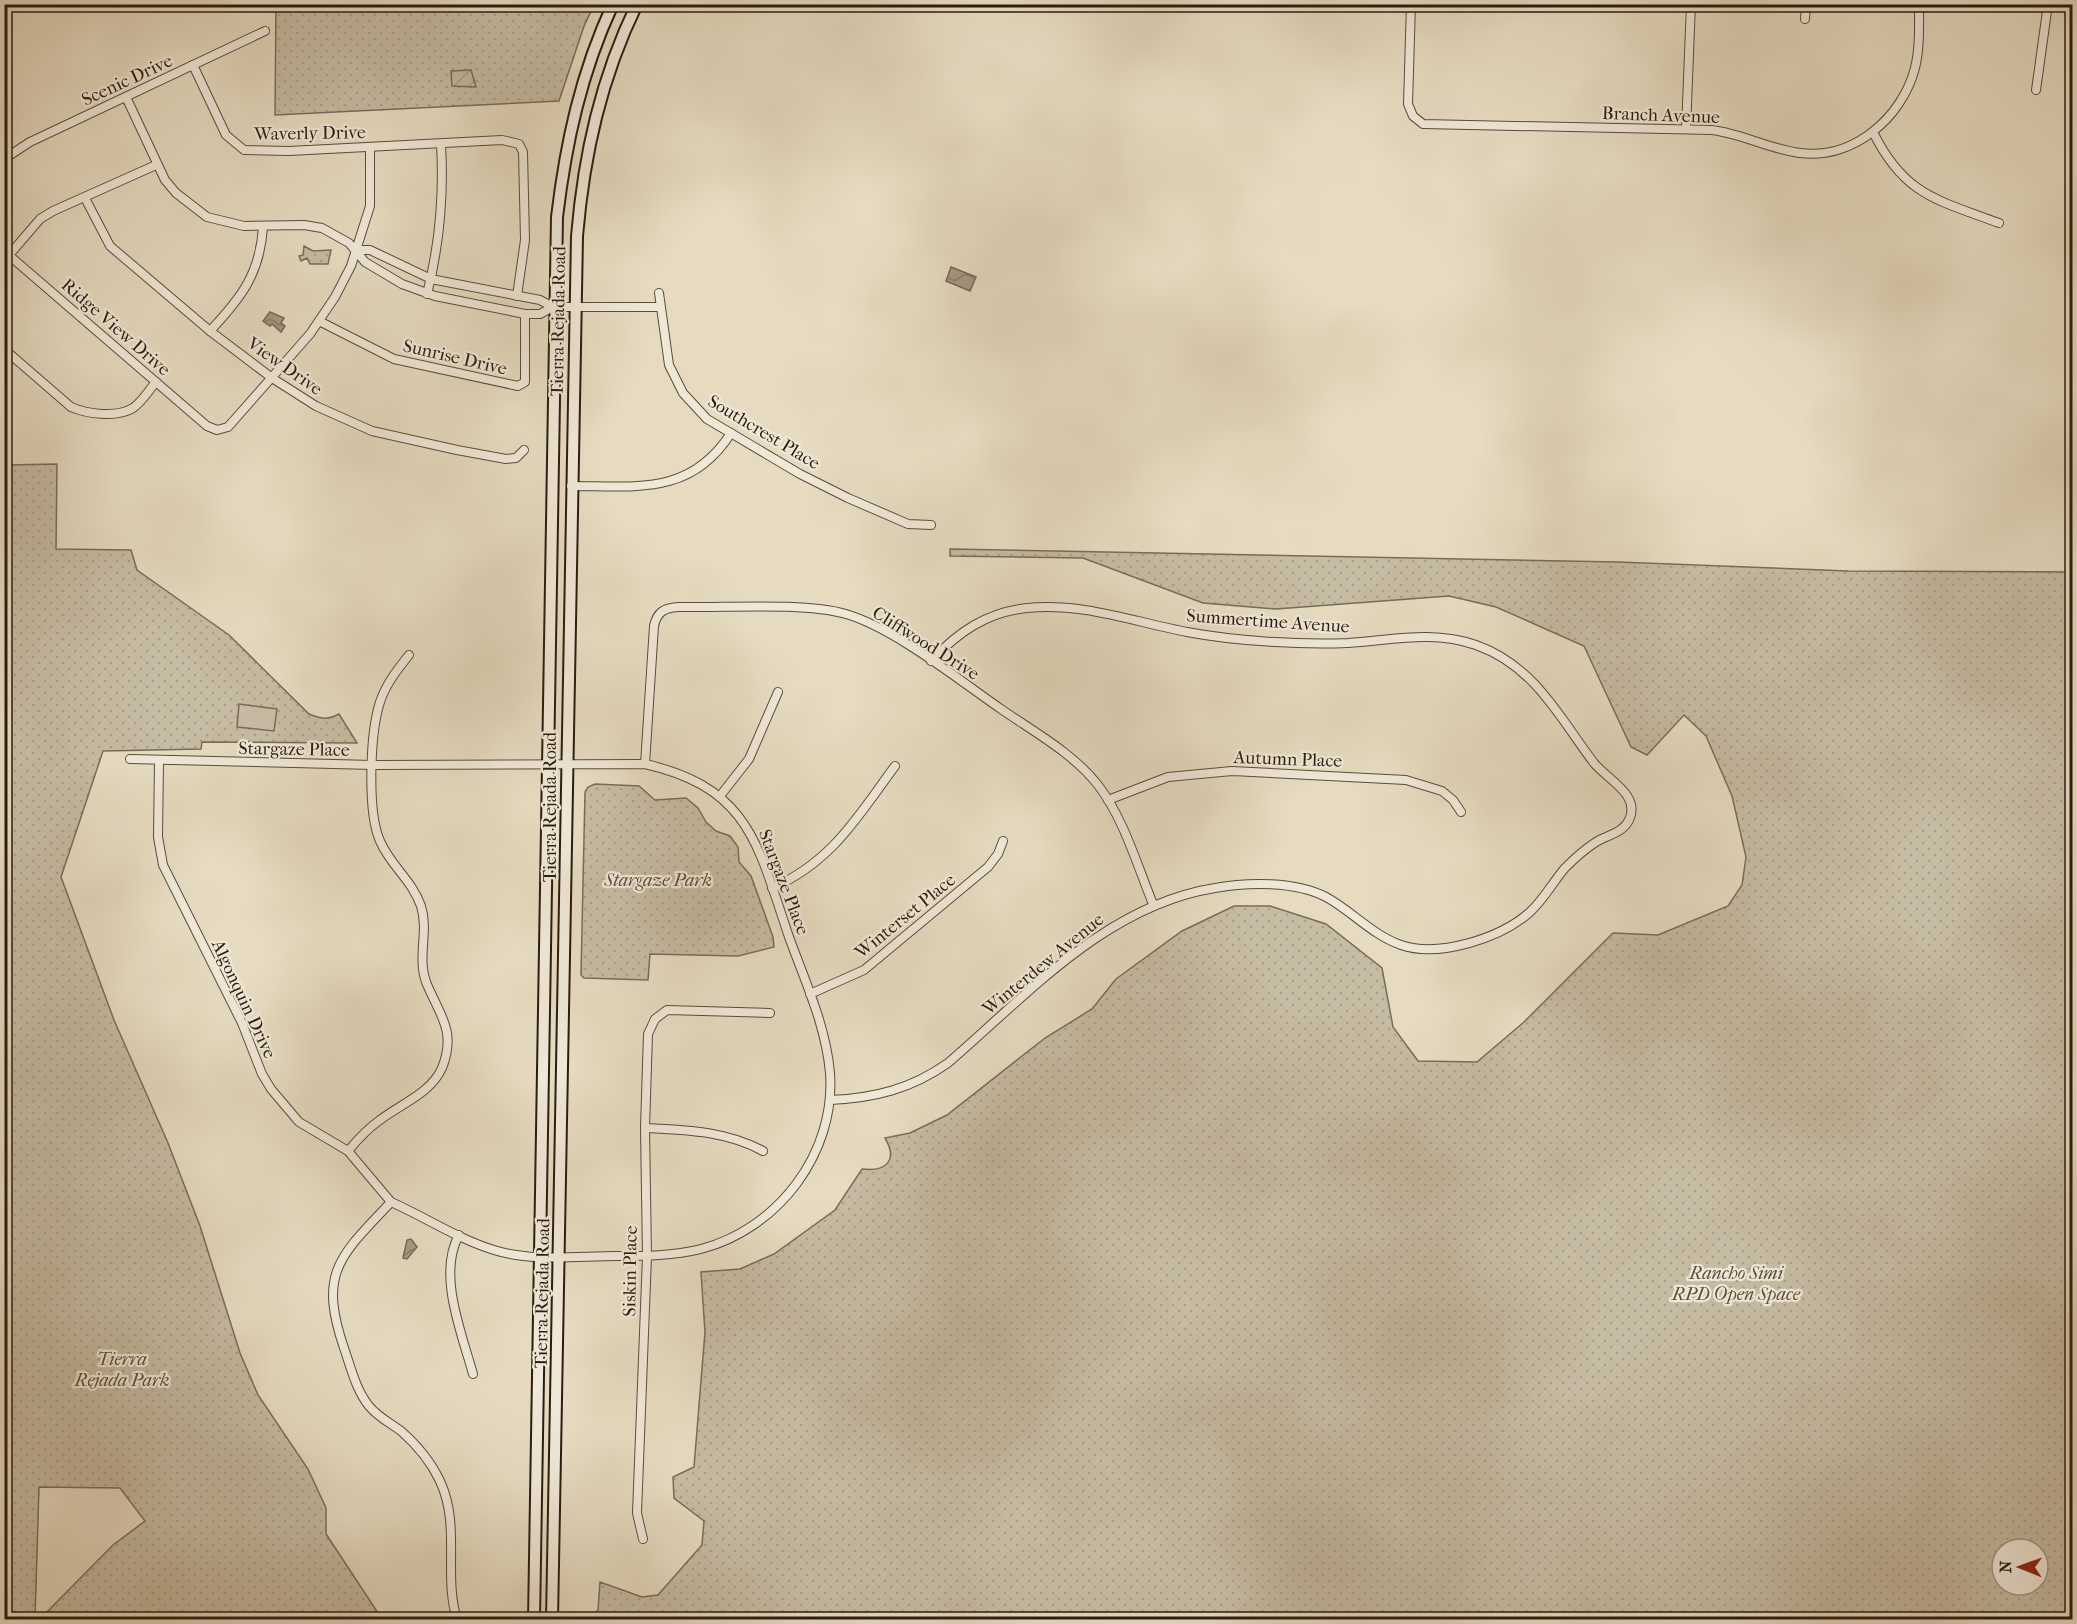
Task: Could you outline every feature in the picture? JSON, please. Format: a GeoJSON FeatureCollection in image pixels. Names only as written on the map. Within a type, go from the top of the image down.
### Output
{"type":"FeatureCollection","features":[{"type":"Feature","properties":{"kind":"main road","name":"Tierra Rejada Road"},"geometry":{"type":"LineString","coordinates":[[534,1620],[553,307],[557,217],[569,133],[587,65],[613,4]]}},
{"type":"Feature","properties":{"kind":"main road","name":"Tierra Rejada Road"},"geometry":{"type":"LineString","coordinates":[[552,1620],[577,236],[585,158],[610,65],[637,4]]}},
{"type":"Feature","properties":{"kind":"street","name":"Branch Avenue"},"geometry":{"type":"LineString","coordinates":[[1411,4],[1408,104],[1410,112],[1423,124],[1432,126],[1686,129],[1728,132],[1775,149],[1803,154],[1838,149],[1873,132],[1900,104],[1910,85],[1918,48],[1920,4]]}},
{"type":"Feature","properties":{"kind":"street"},"geometry":{"type":"LineString","coordinates":[[1549,4],[1564,5]]}},
{"type":"Feature","properties":{"kind":"street"},"geometry":{"type":"LineString","coordinates":[[1686,129],[1691,4]]}},
{"type":"Feature","properties":{"kind":"street"},"geometry":{"type":"LineString","coordinates":[[1805,19],[1806,4]]}},
{"type":"Feature","properties":{"kind":"street"},"geometry":{"type":"LineString","coordinates":[[2036,90],[2048,4]]}},
{"type":"Feature","properties":{"kind":"street","name":"Scenic Drive"},"geometry":{"type":"LineString","coordinates":[[4,159],[30,142],[265,31]]}},
{"type":"Feature","properties":{"kind":"street","name":"Waverly Drive"},"geometry":{"type":"LineString","coordinates":[[193,65],[226,135],[244,150],[370,147],[502,140],[519,144],[523,152],[525,225],[518,297]]}},
{"type":"Feature","properties":{"kind":"street"},"geometry":{"type":"LineString","coordinates":[[126,97],[156,165],[176,193],[207,217],[244,226],[304,225],[322,228],[342,238],[357,250],[365,262],[402,284],[427,294],[525,314],[540,314],[553,307]]}},
{"type":"Feature","properties":{"kind":"street"},"geometry":{"type":"LineString","coordinates":[[1873,132],[1890,164],[1915,188],[1936,200],[1999,223]]}},
{"type":"Feature","properties":{"kind":"street"},"geometry":{"type":"LineString","coordinates":[[427,294],[442,210],[441,144]]}},
{"type":"Feature","properties":{"kind":"street"},"geometry":{"type":"LineString","coordinates":[[273,378],[319,321],[335,297],[357,250],[369,206],[370,147]]}},
{"type":"Feature","properties":{"kind":"street"},"geometry":{"type":"LineString","coordinates":[[6,256],[40,219],[53,211],[156,165]]}},
{"type":"Feature","properties":{"kind":"street","name":"View Drive"},"geometry":{"type":"LineString","coordinates":[[85,198],[110,246],[210,331],[273,378],[316,406],[372,431],[506,459],[516,458],[524,450]]}},
{"type":"Feature","properties":{"kind":"street"},"geometry":{"type":"LineString","coordinates":[[210,331],[250,282],[257,266],[263,227]]}},
{"type":"Feature","properties":{"kind":"street"},"geometry":{"type":"LineString","coordinates":[[357,250],[370,250],[431,279],[540,300],[553,307],[660,307]]}},
{"type":"Feature","properties":{"kind":"street","name":"Ridge View Drive"},"geometry":{"type":"LineString","coordinates":[[6,256],[207,426],[217,430],[228,427],[273,378]]}},
{"type":"Feature","properties":{"kind":"street","name":"Southcrest Place"},"geometry":{"type":"LineString","coordinates":[[659,293],[667,357],[679,386],[700,413],[730,434],[848,498],[908,524],[931,525]]}},
{"type":"Feature","properties":{"kind":"street","name":"Sunrise Drive"},"geometry":{"type":"LineString","coordinates":[[319,321],[394,359],[518,386],[525,382],[525,314]]}},
{"type":"Feature","properties":{"kind":"street"},"geometry":{"type":"LineString","coordinates":[[4,349],[71,407],[83,412],[122,413],[134,407],[156,382]]}},
{"type":"Feature","properties":{"kind":"street"},"geometry":{"type":"LineString","coordinates":[[571,486],[648,486],[671,482],[699,469],[717,453],[730,434]]}},
{"type":"Feature","properties":{"kind":"street","name":"Cliffwood Drive"},"geometry":{"type":"LineString","coordinates":[[645,764],[656,617],[668,608],[827,610],[863,621],[931,661],[1072,758],[1098,784],[1108,800],[1153,904]]}},
{"type":"Feature","properties":{"kind":"street","name":"Summertime Avenue"},"geometry":{"type":"LineString","coordinates":[[931,661],[951,639],[976,622],[1005,612],[1032,608],[1084,610],[1217,636],[1328,643],[1413,635],[1461,641],[1498,655],[1533,680],[1553,702],[1595,764],[1625,791],[1631,802],[1629,821],[1617,832],[1593,844]]}},
{"type":"Feature","properties":{"kind":"street"},"geometry":{"type":"LineString","coordinates":[[348,1151],[363,1132],[434,1082],[441,1069],[447,1038],[441,1008],[426,983],[423,969],[422,909],[409,880],[386,853],[374,825],[374,732],[381,700],[395,672],[409,656]]}},
{"type":"Feature","properties":{"kind":"street"},"geometry":{"type":"LineString","coordinates":[[720,796],[749,759],[778,693]]}},
{"type":"Feature","properties":{"kind":"street","name":"Stargaze Place"},"geometry":{"type":"LineString","coordinates":[[130,759],[159,762],[373,765],[645,764],[685,774],[720,796],[751,834],[810,994],[826,1046],[830,1100],[817,1150],[804,1173],[771,1213],[726,1240],[702,1249],[647,1256],[539,1256],[494,1250],[391,1202]]}},
{"type":"Feature","properties":{"kind":"street","name":"Algonquin Drive"},"geometry":{"type":"LineString","coordinates":[[159,762],[158,837],[164,865],[242,1023],[262,1074],[285,1109],[299,1122],[348,1151],[391,1202]]}},
{"type":"Feature","properties":{"kind":"street"},"geometry":{"type":"LineString","coordinates":[[772,888],[804,872],[831,850],[895,766]]}},
{"type":"Feature","properties":{"kind":"street","name":"Autumn Place"},"geometry":{"type":"LineString","coordinates":[[1108,800],[1168,777],[1232,771],[1406,780],[1442,791],[1453,800],[1461,812]]}},
{"type":"Feature","properties":{"kind":"street","name":"Winterset Place"},"geometry":{"type":"LineString","coordinates":[[810,994],[848,979],[877,961],[988,867],[998,854],[1003,841]]}},
{"type":"Feature","properties":{"kind":"street","name":"Winterdew Avenue"},"geometry":{"type":"LineString","coordinates":[[830,1100],[885,1094],[928,1077],[948,1063],[1092,939],[1153,904],[1217,887],[1250,885],[1287,887],[1327,897],[1376,933],[1402,946],[1439,949],[1484,939],[1514,924],[1542,899],[1578,855],[1593,844]]}},
{"type":"Feature","properties":{"kind":"street","name":"Siskin Place"},"geometry":{"type":"LineString","coordinates":[[643,1539],[637,1513],[647,1256],[645,1128],[648,1034],[655,1019],[667,1010],[770,1013]]}},
{"type":"Feature","properties":{"kind":"street"},"geometry":{"type":"LineString","coordinates":[[645,1128],[696,1131],[740,1139],[763,1151]]}},
{"type":"Feature","properties":{"kind":"street"},"geometry":{"type":"LineString","coordinates":[[391,1202],[342,1258],[333,1283],[333,1316],[361,1394],[370,1407],[416,1445],[440,1481],[452,1523],[453,1606],[457,1620]]}},
{"type":"Feature","properties":{"kind":"street"},"geometry":{"type":"LineString","coordinates":[[459,1235],[450,1253],[449,1274],[473,1374]]}},
{"type":"Feature","properties":{"kind":"green space"},"geometry":{"type":"Polygon","coordinates":[[[276,5],[594,5],[584,26],[559,101],[275,115],[276,5]]]}},
{"type":"Feature","properties":{"kind":"green space"},"geometry":{"type":"Polygon","coordinates":[[[471,70],[476,87],[452,86],[451,71],[471,70]]]}},
{"type":"Feature","properties":{"kind":"green space"},"geometry":{"type":"Polygon","coordinates":[[[304,246],[313,251],[331,250],[328,264],[310,264],[307,258],[301,261],[299,256],[303,255],[304,246]]]}},
{"type":"Feature","properties":{"kind":"green space","name":"Tierra Rejada Park"},"geometry":{"type":"Polygon","coordinates":[[[57,464],[56,549],[131,550],[137,570],[229,635],[309,714],[324,718],[339,714],[357,743],[202,742],[201,749],[103,751],[61,877],[114,1020],[168,1143],[200,1226],[240,1353],[258,1395],[308,1469],[326,1508],[326,1534],[382,1619],[40,1619],[113,1545],[145,1521],[120,1488],[39,1487],[35,1619],[5,1619],[4,465],[57,464]]]}},
{"type":"Feature","properties":{"kind":"green space","name":"Rancho Simi RPD Open Space"},"geometry":{"type":"Polygon","coordinates":[[[950,549],[1618,562],[1848,571],[2072,572],[2072,1619],[590,1619],[598,1610],[600,1582],[642,1597],[658,1595],[702,1545],[704,1521],[674,1498],[673,1477],[694,1467],[705,1332],[701,1272],[740,1269],[774,1254],[835,1210],[862,1169],[878,1169],[888,1163],[890,1153],[885,1138],[910,1133],[947,1115],[1045,1038],[1092,1009],[1116,979],[1182,931],[1234,906],[1270,906],[1326,924],[1382,968],[1393,1027],[1418,1061],[1477,1062],[1524,1022],[1613,933],[1658,935],[1728,906],[1742,885],[1746,857],[1732,796],[1706,736],[1684,715],[1647,755],[1631,747],[1584,646],[1496,607],[1449,596],[1276,609],[1203,603],[1083,558],[950,556],[950,549]]]}},
{"type":"Feature","properties":{"kind":"green space"},"geometry":{"type":"Polygon","coordinates":[[[239,704],[277,709],[274,731],[237,727],[239,704]]]}},
{"type":"Feature","properties":{"kind":"green space","name":"Stargaze Park"},"geometry":{"type":"Polygon","coordinates":[[[595,784],[639,786],[655,800],[686,798],[698,808],[706,822],[716,831],[730,836],[738,847],[739,862],[751,876],[773,937],[774,947],[738,956],[650,954],[648,980],[584,978],[581,975],[585,792],[588,787],[595,784]]]}},
{"type":"Feature","properties":{"kind":"water"},"geometry":{"type":"Polygon","coordinates":[[[951,267],[976,277],[970,291],[946,281],[951,267]]]}},
{"type":"Feature","properties":{"kind":"water"},"geometry":{"type":"Polygon","coordinates":[[[270,312],[284,318],[281,323],[285,326],[281,332],[272,324],[270,326],[263,321],[270,312]]]}},
{"type":"Feature","properties":{"kind":"water"},"geometry":{"type":"Polygon","coordinates":[[[411,1239],[417,1247],[407,1259],[403,1258],[407,1240],[411,1239]]]}}]}
